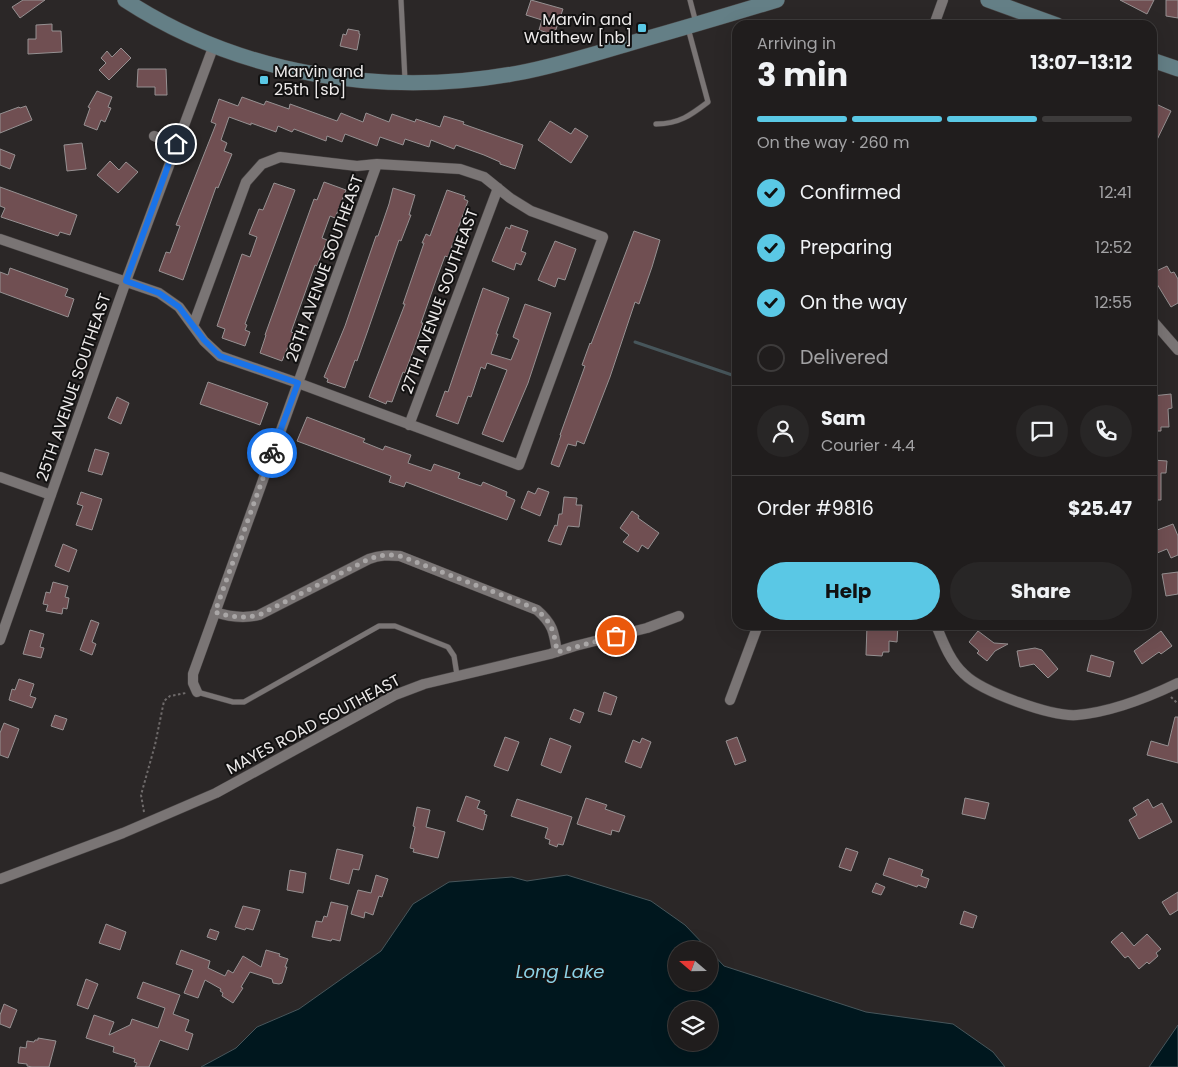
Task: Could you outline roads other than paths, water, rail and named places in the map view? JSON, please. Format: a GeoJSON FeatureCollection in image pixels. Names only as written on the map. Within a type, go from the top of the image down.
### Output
{"type":"FeatureCollection","features":[{"type":"Feature","properties":{"kind":"street"},"geometry":{"type":"LineString","coordinates":[[125,0],[159,20],[214,45],[273,65],[320,75],[369,82],[405,83],[465,81],[519,73],[777,0]]}},
{"type":"Feature","properties":{"kind":"street"},"geometry":{"type":"LineString","coordinates":[[936,20],[943,0]]}},
{"type":"Feature","properties":{"kind":"street"},"geometry":{"type":"LineString","coordinates":[[988,0],[1043,20]]}},
{"type":"Feature","properties":{"kind":"street","name":"25TH AVENUE SOUTHEAST"},"geometry":{"type":"LineString","coordinates":[[0,640],[126,281],[214,45]]}},
{"type":"Feature","properties":{"kind":"street"},"geometry":{"type":"LineString","coordinates":[[1157,62],[1178,69]]}},
{"type":"Feature","properties":{"kind":"street"},"geometry":{"type":"LineString","coordinates":[[154,136],[176,144]]}},
{"type":"Feature","properties":{"kind":"street"},"geometry":{"type":"LineString","coordinates":[[0,239],[159,293],[179,307],[204,340],[220,356],[519,465],[603,237],[531,211],[484,177],[460,169],[377,164],[358,166],[280,157],[262,164],[246,182],[194,326]]}},
{"type":"Feature","properties":{"kind":"street","name":"26TH AVENUE SOUTHEAST"},"geometry":{"type":"LineString","coordinates":[[197,692],[193,683],[193,674],[377,164]]}},
{"type":"Feature","properties":{"kind":"street","name":"27TH AVENUE SOUTHEAST"},"geometry":{"type":"LineString","coordinates":[[409,425],[498,188]]}},
{"type":"Feature","properties":{"kind":"street"},"geometry":{"type":"LineString","coordinates":[[1157,326],[1178,350]]}},
{"type":"Feature","properties":{"kind":"street"},"geometry":{"type":"LineString","coordinates":[[0,477],[51,495]]}},
{"type":"Feature","properties":{"kind":"street"},"geometry":{"type":"LineString","coordinates":[[215,612],[230,617],[248,618],[259,615],[369,559],[382,554],[400,556],[537,610],[547,618],[552,626],[557,652]]}},
{"type":"Feature","properties":{"kind":"street","name":"MAYES ROAD SOUTHEAST"},"geometry":{"type":"LineString","coordinates":[[0,879],[147,824],[216,793],[395,696],[424,684],[647,628],[679,616]]}},
{"type":"Feature","properties":{"kind":"street"},"geometry":{"type":"LineString","coordinates":[[730,700],[756,630]]}},
{"type":"Feature","properties":{"kind":"street"},"geometry":{"type":"LineString","coordinates":[[938,630],[954,663],[965,675],[984,688],[1008,698],[1059,714],[1076,715],[1122,706],[1178,683]]}},
{"type":"Feature","properties":{"kind":"lane"},"geometry":{"type":"LineString","coordinates":[[401,0],[405,83]]}},
{"type":"Feature","properties":{"kind":"lane"},"geometry":{"type":"LineString","coordinates":[[656,124],[667,124],[684,119],[708,102],[692,25],[690,0]]}},
{"type":"Feature","properties":{"kind":"lane"},"geometry":{"type":"LineString","coordinates":[[197,692],[233,702],[244,702],[378,626],[386,625],[395,626],[448,647],[454,656],[458,675]]}},
{"type":"Feature","properties":{"kind":"water","name":"Long Lake"},"geometry":{"type":"Polygon","coordinates":[[[567,875],[651,901],[685,925],[700,941],[668,941],[668,991],[718,991],[718,960],[724,966],[866,1012],[953,1024],[993,1052],[1005,1067],[201,1067],[236,1048],[257,1027],[299,1009],[381,951],[413,904],[449,882],[512,877],[527,881],[567,875]]]}},
{"type":"Feature","properties":{"kind":"water"},"geometry":{"type":"Polygon","coordinates":[[[1178,1025],[1178,1067],[1149,1067],[1178,1025]]]}},
{"type":"Feature","properties":{"kind":"waterway"},"geometry":{"type":"LineString","coordinates":[[635,342],[732,375]]}},
{"type":"Feature","properties":{"kind":"place","name":"Marvin and Walthew [nb]"},"geometry":{"type":"Point","coordinates":[642,28]}},
{"type":"Feature","properties":{"kind":"place","name":"Marvin and 25th [sb]"},"geometry":{"type":"Point","coordinates":[264,80]}}]}
